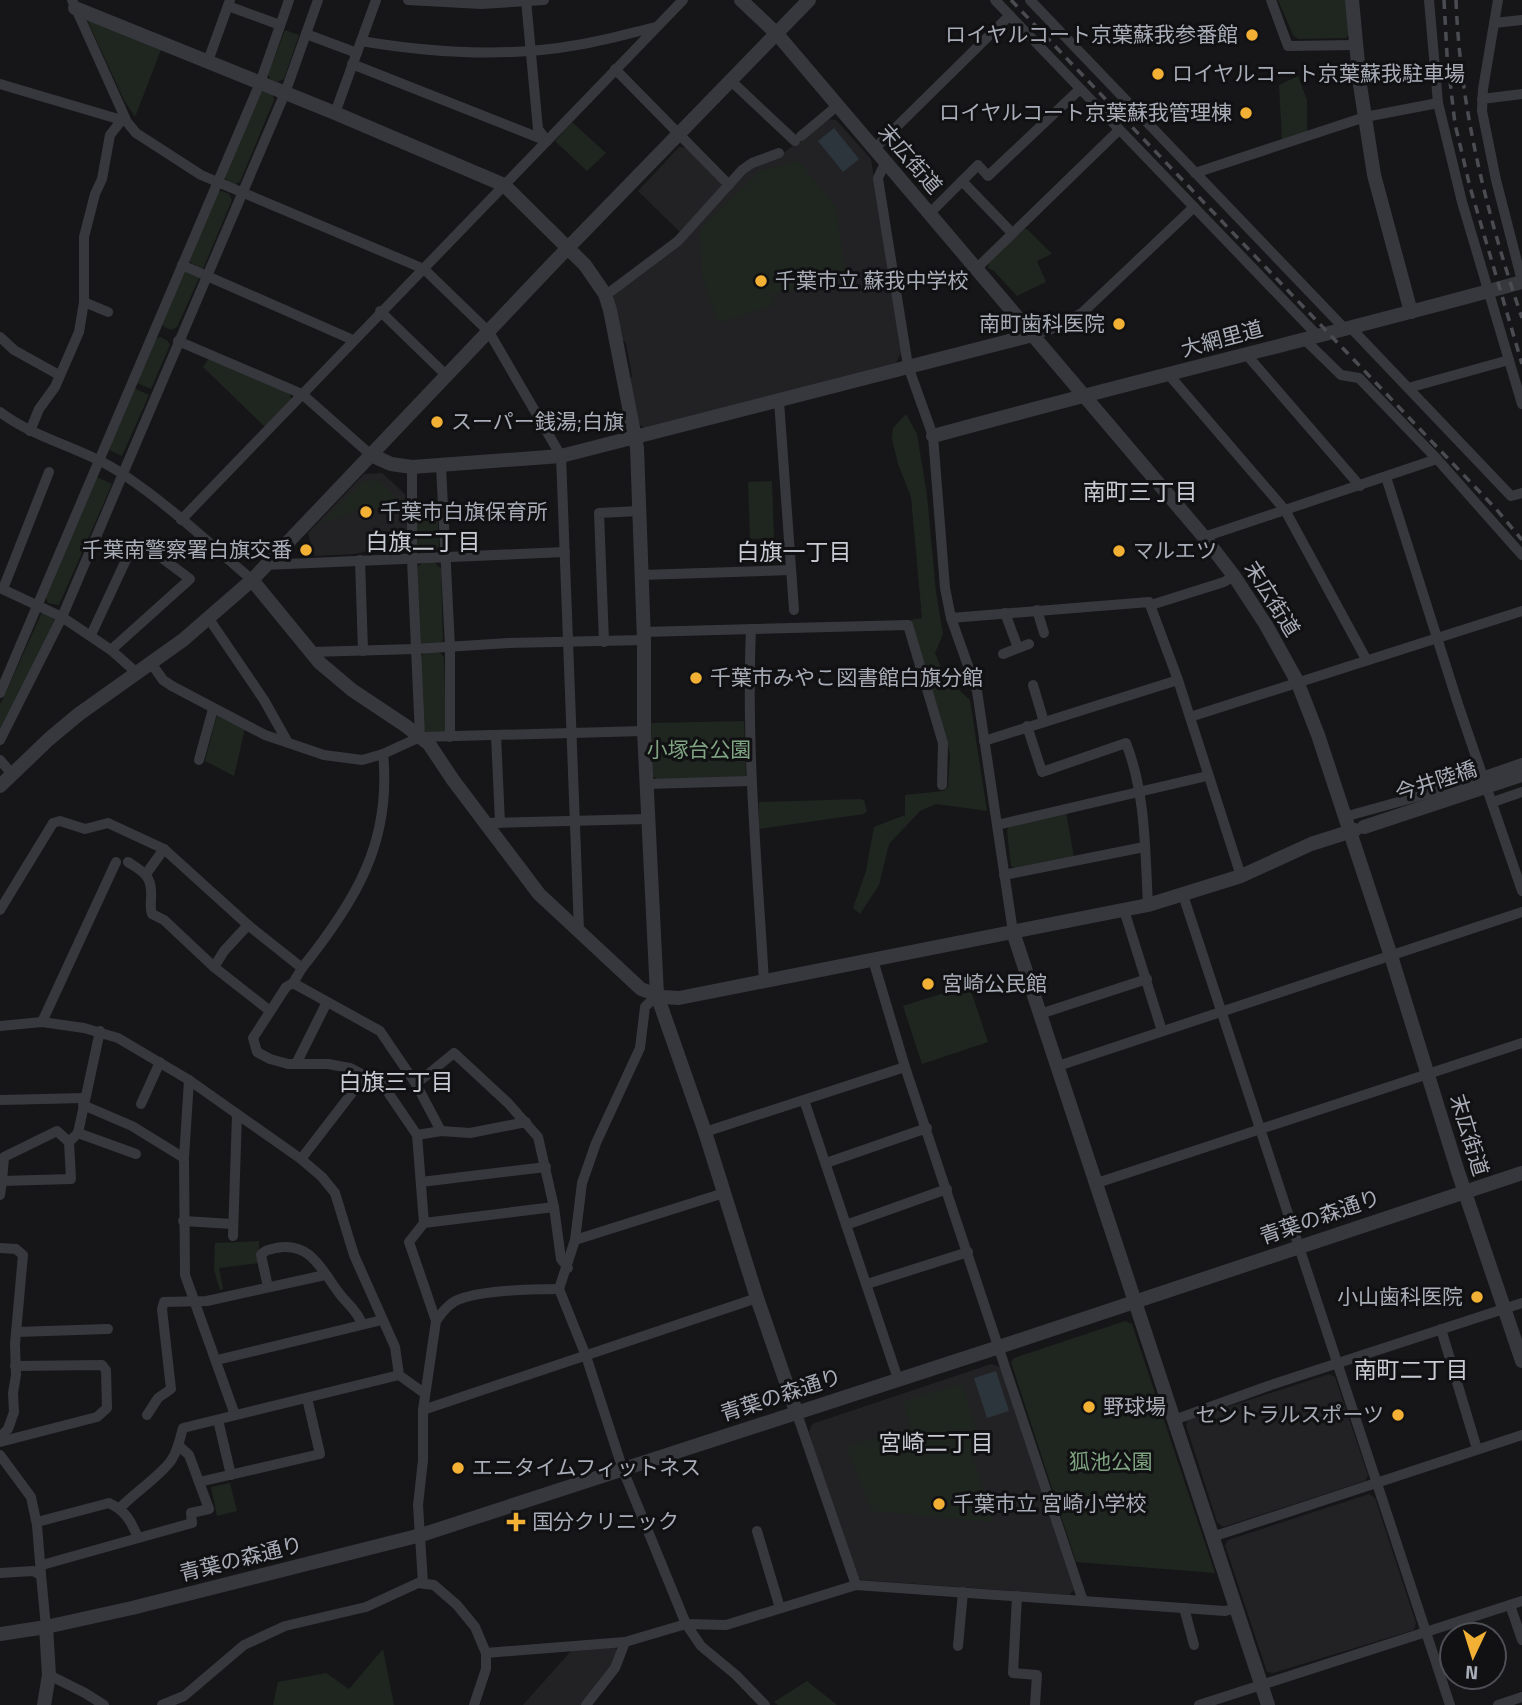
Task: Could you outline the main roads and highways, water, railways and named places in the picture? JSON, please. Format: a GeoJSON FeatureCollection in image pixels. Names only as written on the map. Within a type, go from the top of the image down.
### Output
{"type":"FeatureCollection","features":[{"type":"Feature","properties":{"kind":"railway"},"geometry":{"type":"LineString","coordinates":[[1011,0],[1497,510],[1522,540]]}},
{"type":"Feature","properties":{"kind":"railway"},"geometry":{"type":"LineString","coordinates":[[1444,0],[1455,124],[1470,187],[1522,364]]}},
{"type":"Feature","properties":{"kind":"railway"},"geometry":{"type":"LineString","coordinates":[[1456,0],[1463,81],[1477,161],[1497,240],[1522,318]]}},
{"type":"Feature","properties":{"kind":"place","name":"ロイヤルコート京葉蘇我参番館"},"geometry":{"type":"Point","coordinates":[1252,35]}},
{"type":"Feature","properties":{"kind":"place","name":"ロイヤルコート京葉蘇我駐車場"},"geometry":{"type":"Point","coordinates":[1158,74]}},
{"type":"Feature","properties":{"kind":"place","name":"ロイヤルコート京葉蘇我管理棟"},"geometry":{"type":"Point","coordinates":[1246,113]}},
{"type":"Feature","properties":{"kind":"place","name":"千葉市立 蘇我中学校"},"geometry":{"type":"Point","coordinates":[761,281]}},
{"type":"Feature","properties":{"kind":"place","name":"南町歯科医院"},"geometry":{"type":"Point","coordinates":[1119,324]}},
{"type":"Feature","properties":{"kind":"place","name":"スーパー銭湯;白旗"},"geometry":{"type":"Point","coordinates":[437,422]}},
{"type":"Feature","properties":{"kind":"place","name":"千葉市白旗保育所"},"geometry":{"type":"Point","coordinates":[366,512]}},
{"type":"Feature","properties":{"kind":"place","name":"千葉南警察署白旗交番"},"geometry":{"type":"Point","coordinates":[306,550]}},
{"type":"Feature","properties":{"kind":"place","name":"マルエツ"},"geometry":{"type":"Point","coordinates":[1119,551]}},
{"type":"Feature","properties":{"kind":"place","name":"千葉市みやこ図書館白旗分館"},"geometry":{"type":"Point","coordinates":[696,678]}},
{"type":"Feature","properties":{"kind":"place","name":"宮崎公民館"},"geometry":{"type":"Point","coordinates":[928,984]}},
{"type":"Feature","properties":{"kind":"place","name":"小山歯科医院"},"geometry":{"type":"Point","coordinates":[1477,1297]}},
{"type":"Feature","properties":{"kind":"place","name":"野球場"},"geometry":{"type":"Point","coordinates":[1089,1407]}},
{"type":"Feature","properties":{"kind":"place","name":"セントラルスポーツ"},"geometry":{"type":"Point","coordinates":[1398,1415]}},
{"type":"Feature","properties":{"kind":"place","name":"エニタイムフィットネス"},"geometry":{"type":"Point","coordinates":[458,1468]}},
{"type":"Feature","properties":{"kind":"place","name":"千葉市立 宮崎小学校"},"geometry":{"type":"Point","coordinates":[939,1504]}},
{"type":"Feature","properties":{"kind":"place","name":"国分クリニック"},"geometry":{"type":"Point","coordinates":[516,1522]}},
{"type":"Feature","properties":{"kind":"district","name":"南町三丁目"},"geometry":{"type":"Point","coordinates":[1140,492]}},
{"type":"Feature","properties":{"kind":"district","name":"白旗二丁目"},"geometry":{"type":"Point","coordinates":[423,542]}},
{"type":"Feature","properties":{"kind":"district","name":"白旗一丁目"},"geometry":{"type":"Point","coordinates":[794,552]}},
{"type":"Feature","properties":{"kind":"district","name":"白旗三丁目"},"geometry":{"type":"Point","coordinates":[396,1082]}},
{"type":"Feature","properties":{"kind":"district","name":"南町二丁目"},"geometry":{"type":"Point","coordinates":[1411,1370]}},
{"type":"Feature","properties":{"kind":"district","name":"宮崎二丁目"},"geometry":{"type":"Point","coordinates":[936,1443]}},
{"type":"Feature","properties":{"kind":"park label","name":"小塚台公園"},"geometry":{"type":"Point","coordinates":[699,750]}},
{"type":"Feature","properties":{"kind":"park label","name":"狐池公園"},"geometry":{"type":"Point","coordinates":[1111,1462]}}]}
